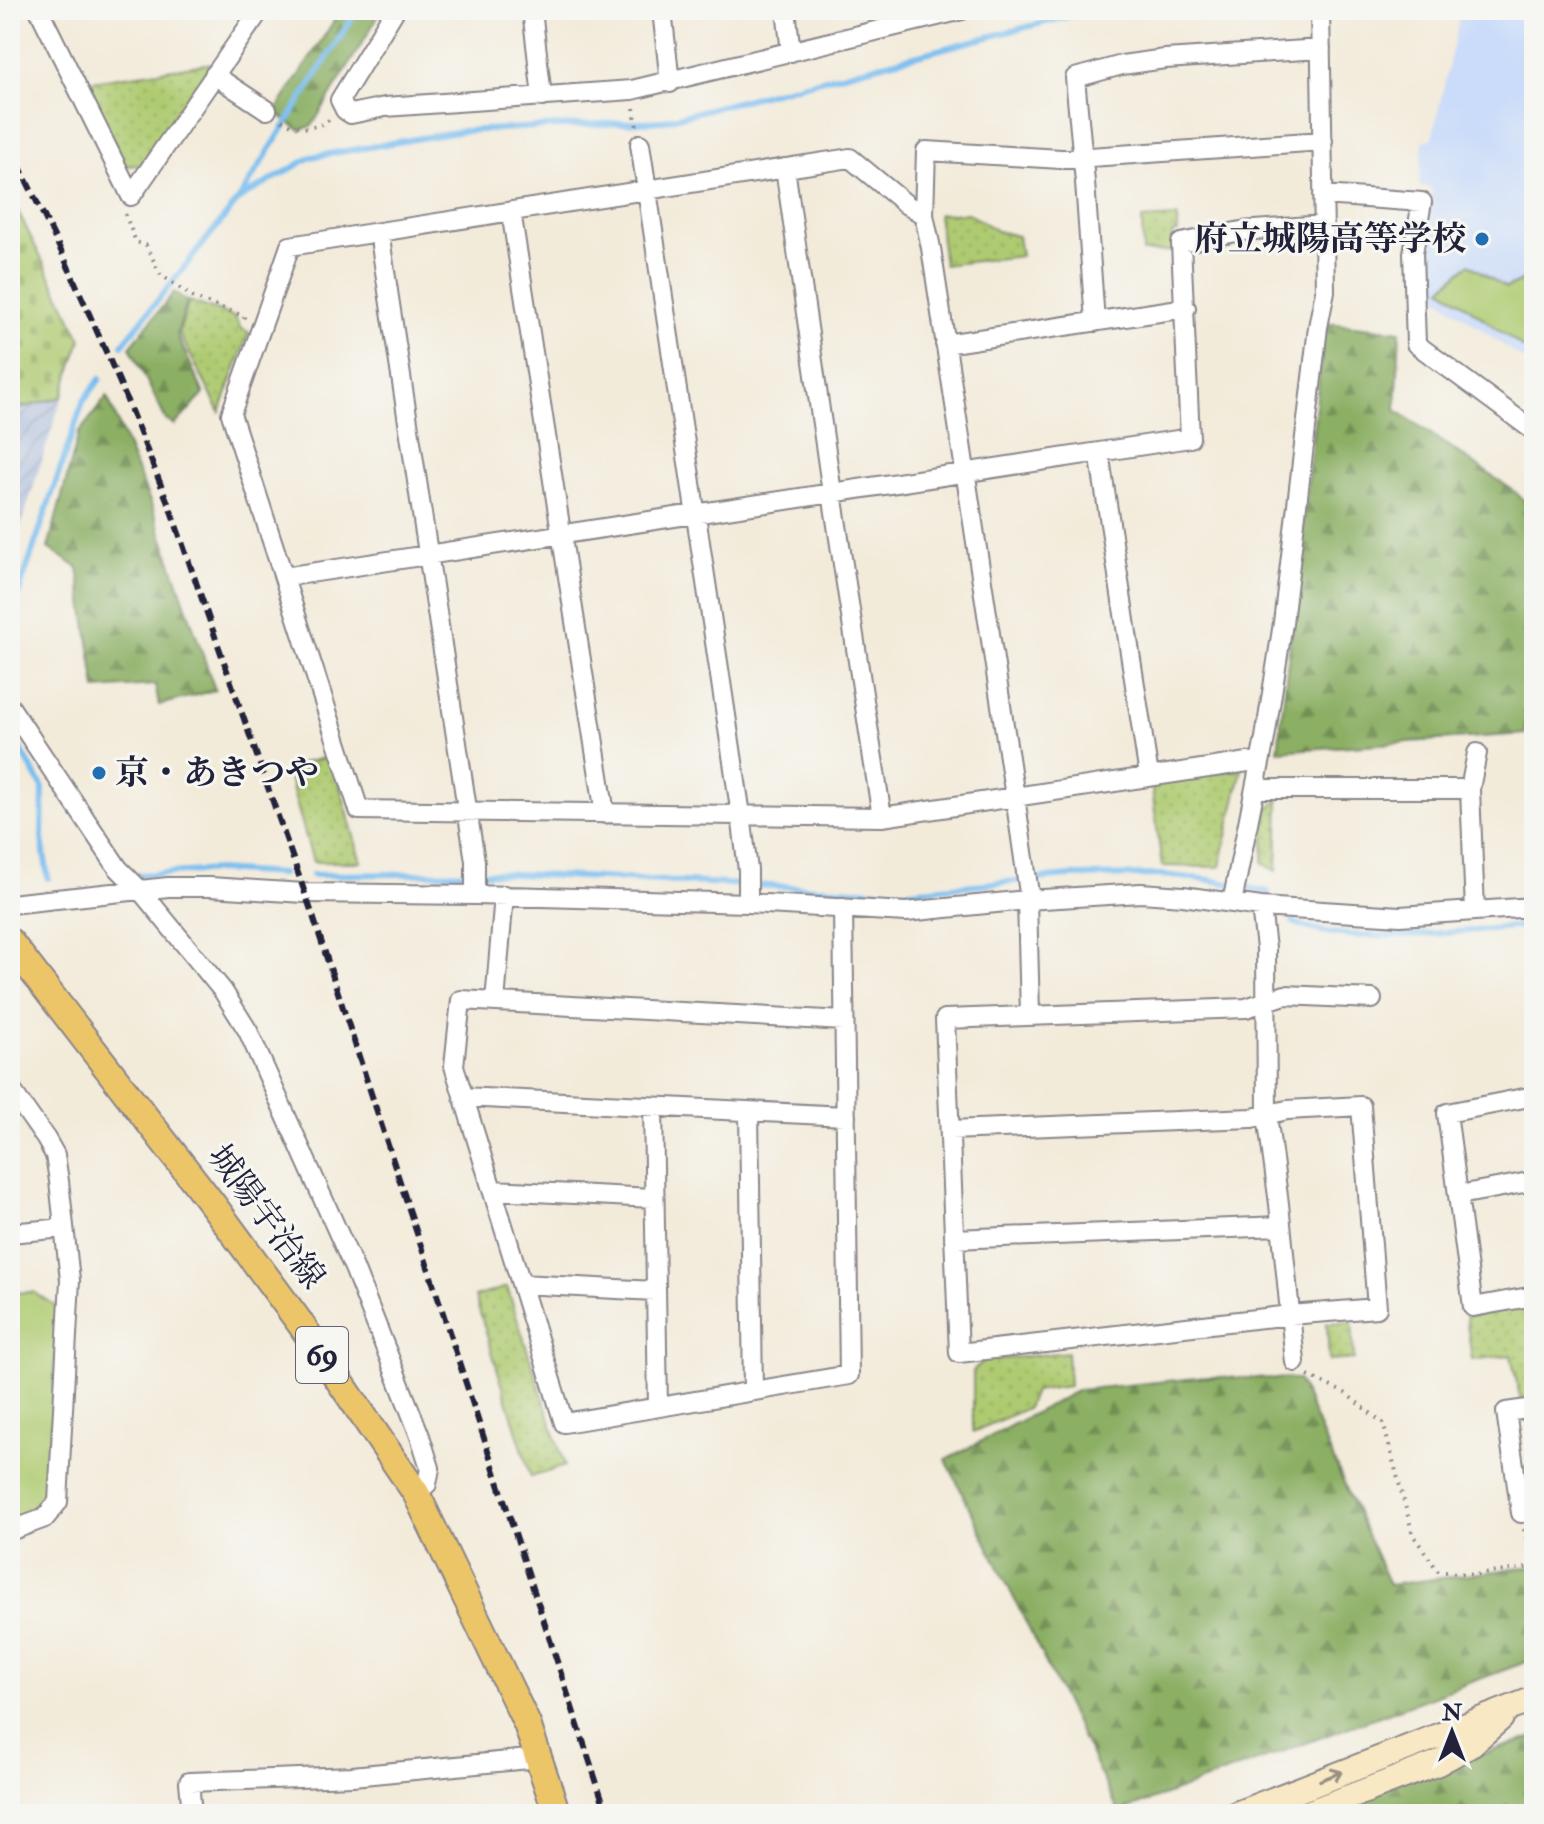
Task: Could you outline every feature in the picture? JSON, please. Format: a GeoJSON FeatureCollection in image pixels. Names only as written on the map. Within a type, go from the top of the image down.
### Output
{"type":"FeatureCollection","features":[{"type":"Feature","properties":{"kind":"main road","name":"城陽宇治線"},"geometry":{"type":"LineString","coordinates":[[10,942],[300,1323],[416,1493],[527,1724],[557,1814]]}},
{"type":"Feature","properties":{"kind":"main road"},"geometry":{"type":"LineString","coordinates":[[1236,1814],[1525,1703]]}},
{"type":"Feature","properties":{"kind":"main road"},"geometry":{"type":"LineString","coordinates":[[1305,1814],[1402,1779],[1469,1746],[1525,1703]]}},
{"type":"Feature","properties":{"kind":"street"},"geometry":{"type":"LineString","coordinates":[[39,10],[131,196],[260,10]]}},
{"type":"Feature","properties":{"kind":"street"},"geometry":{"type":"LineString","coordinates":[[395,10],[340,100],[351,114],[385,107],[632,90],[791,52],[912,16],[962,10]]}},
{"type":"Feature","properties":{"kind":"street"},"geometry":{"type":"LineString","coordinates":[[532,10],[542,97]]}},
{"type":"Feature","properties":{"kind":"street"},"geometry":{"type":"LineString","coordinates":[[662,10],[670,83]]}},
{"type":"Feature","properties":{"kind":"street"},"geometry":{"type":"LineString","coordinates":[[786,10],[791,52]]}},
{"type":"Feature","properties":{"kind":"street"},"geometry":{"type":"LineString","coordinates":[[1235,890],[1256,789],[1283,623],[1318,327],[1325,291],[1320,10]]}},
{"type":"Feature","properties":{"kind":"street"},"geometry":{"type":"LineString","coordinates":[[1095,322],[1075,78],[1122,65],[1165,59],[1321,49]]}},
{"type":"Feature","properties":{"kind":"street"},"geometry":{"type":"LineString","coordinates":[[214,75],[274,114]]}},
{"type":"Feature","properties":{"kind":"street"},"geometry":{"type":"LineString","coordinates":[[1030,1015],[1027,869],[924,215],[926,151],[1061,159],[1323,141]]}},
{"type":"Feature","properties":{"kind":"street"},"geometry":{"type":"LineString","coordinates":[[640,144],[741,815],[748,898]]}},
{"type":"Feature","properties":{"kind":"street"},"geometry":{"type":"LineString","coordinates":[[924,215],[907,205],[850,158],[290,246],[231,414],[359,810],[882,817],[1248,762]]}},
{"type":"Feature","properties":{"kind":"street"},"geometry":{"type":"LineString","coordinates":[[785,168],[882,817]]}},
{"type":"Feature","properties":{"kind":"street"},"geometry":{"type":"LineString","coordinates":[[1323,195],[1422,202],[1413,253],[1416,344],[1534,431]]}},
{"type":"Feature","properties":{"kind":"street"},"geometry":{"type":"LineString","coordinates":[[511,211],[605,814]]}},
{"type":"Feature","properties":{"kind":"street"},"geometry":{"type":"LineString","coordinates":[[284,577],[1190,438],[1181,243],[1241,231],[1324,225]]}},
{"type":"Feature","properties":{"kind":"street"},"geometry":{"type":"LineString","coordinates":[[379,232],[475,878]]}},
{"type":"Feature","properties":{"kind":"street"},"geometry":{"type":"LineString","coordinates":[[945,344],[1186,308]]}},
{"type":"Feature","properties":{"kind":"street"},"geometry":{"type":"LineString","coordinates":[[1099,452],[1149,776]]}},
{"type":"Feature","properties":{"kind":"street"},"geometry":{"type":"LineString","coordinates":[[13,712],[118,868],[141,891],[223,991],[248,1031],[354,1268],[420,1436],[430,1468],[427,1484],[416,1493]]}},
{"type":"Feature","properties":{"kind":"street"},"geometry":{"type":"LineString","coordinates":[[1475,911],[1470,789],[1477,753]]}},
{"type":"Feature","properties":{"kind":"street"},"geometry":{"type":"LineString","coordinates":[[1256,789],[1470,789]]}},
{"type":"Feature","properties":{"kind":"street"},"geometry":{"type":"LineString","coordinates":[[10,904],[168,887],[304,893],[475,878],[504,895],[748,898],[906,912],[1029,896],[1141,893],[1183,896],[1235,890],[1261,907],[1400,916],[1534,907]]}},
{"type":"Feature","properties":{"kind":"street"},"geometry":{"type":"LineString","coordinates":[[495,1002],[504,895]]}},
{"type":"Feature","properties":{"kind":"street"},"geometry":{"type":"LineString","coordinates":[[1261,907],[1266,948],[1267,1115],[1295,1362]]}},
{"type":"Feature","properties":{"kind":"street"},"geometry":{"type":"LineString","coordinates":[[843,908],[849,1375],[564,1423],[454,1066],[461,1000],[844,1021]]}},
{"type":"Feature","properties":{"kind":"street"},"geometry":{"type":"LineString","coordinates":[[950,1130],[1252,1118],[1287,1110],[1361,1106],[1377,1308],[959,1353],[945,1019],[1246,1008],[1285,995],[1372,999]]}},
{"type":"Feature","properties":{"kind":"street"},"geometry":{"type":"LineString","coordinates":[[10,1088],[55,1155],[70,1292],[58,1502],[45,1518],[10,1531]]}},
{"type":"Feature","properties":{"kind":"street"},"geometry":{"type":"LineString","coordinates":[[1534,1096],[1447,1113],[1473,1307],[1534,1296]]}},
{"type":"Feature","properties":{"kind":"street"},"geometry":{"type":"LineString","coordinates":[[463,1097],[846,1116]]}},
{"type":"Feature","properties":{"kind":"street"},"geometry":{"type":"LineString","coordinates":[[653,1107],[658,1407]]}},
{"type":"Feature","properties":{"kind":"street"},"geometry":{"type":"LineString","coordinates":[[749,1112],[753,1391]]}},
{"type":"Feature","properties":{"kind":"street"},"geometry":{"type":"LineString","coordinates":[[1459,1195],[1534,1181]]}},
{"type":"Feature","properties":{"kind":"street"},"geometry":{"type":"LineString","coordinates":[[492,1190],[653,1198]]}},
{"type":"Feature","properties":{"kind":"street"},"geometry":{"type":"LineString","coordinates":[[954,1239],[1281,1226]]}},
{"type":"Feature","properties":{"kind":"street"},"geometry":{"type":"LineString","coordinates":[[10,1233],[64,1228]]}},
{"type":"Feature","properties":{"kind":"street"},"geometry":{"type":"LineString","coordinates":[[521,1284],[655,1291]]}},
{"type":"Feature","properties":{"kind":"street"},"geometry":{"type":"LineString","coordinates":[[1528,1512],[1506,1412],[1534,1408]]}},
{"type":"Feature","properties":{"kind":"street"},"geometry":{"type":"LineString","coordinates":[[192,1814],[189,1782],[352,1776],[539,1758]]}},
{"type":"Feature","properties":{"kind":"path"},"geometry":{"type":"LineString","coordinates":[[632,90],[640,144]]}},
{"type":"Feature","properties":{"kind":"path"},"geometry":{"type":"LineString","coordinates":[[274,114],[294,128],[318,127],[345,110]]}},
{"type":"Feature","properties":{"kind":"path"},"geometry":{"type":"LineString","coordinates":[[131,196],[122,206],[136,242],[146,245],[160,274],[194,298],[244,316],[244,325],[261,331]]}},
{"type":"Feature","properties":{"kind":"path"},"geometry":{"type":"LineString","coordinates":[[1295,1362],[1305,1374],[1345,1393],[1383,1423],[1413,1535],[1438,1571],[1475,1575],[1532,1567]]}},
{"type":"Feature","properties":{"kind":"path"},"geometry":{"type":"LineString","coordinates":[[1528,1512],[1534,1573]]}},
{"type":"Feature","properties":{"kind":"shaded area","name":"府立城陽高等学校"},"geometry":{"type":"Polygon","coordinates":[[[1461,10],[1534,10],[1534,368],[1428,290],[1432,188],[1419,186],[1423,141],[1432,139],[1461,10]]]}},
{"type":"Feature","properties":{"kind":"shaded area"},"geometry":{"type":"Polygon","coordinates":[[[62,397],[10,560],[10,411],[62,397]]]}},
{"type":"Feature","properties":{"kind":"green space"},"geometry":{"type":"Polygon","coordinates":[[[341,10],[382,10],[312,126],[300,130],[280,116],[277,109],[341,10]]]}},
{"type":"Feature","properties":{"kind":"green space"},"geometry":{"type":"Polygon","coordinates":[[[212,63],[141,165],[126,166],[85,82],[212,63]]]}},
{"type":"Feature","properties":{"kind":"green space"},"geometry":{"type":"Polygon","coordinates":[[[10,195],[81,339],[62,397],[10,411],[10,195]]]}},
{"type":"Feature","properties":{"kind":"green space"},"geometry":{"type":"Polygon","coordinates":[[[968,213],[997,231],[1018,236],[1021,256],[944,265],[938,214],[968,213]]]}},
{"type":"Feature","properties":{"kind":"green space"},"geometry":{"type":"Polygon","coordinates":[[[1177,217],[1178,232],[1172,233],[1173,251],[1143,252],[1142,219],[1177,217]]]}},
{"type":"Feature","properties":{"kind":"green space"},"geometry":{"type":"Polygon","coordinates":[[[1469,264],[1506,288],[1534,275],[1534,356],[1442,288],[1469,264]]]}},
{"type":"Feature","properties":{"kind":"green space"},"geometry":{"type":"Polygon","coordinates":[[[174,292],[187,301],[177,335],[204,394],[175,425],[166,420],[130,347],[174,292]]]}},
{"type":"Feature","properties":{"kind":"green space"},"geometry":{"type":"Polygon","coordinates":[[[189,301],[235,317],[241,329],[249,332],[220,412],[179,333],[189,301]]]}},
{"type":"Feature","properties":{"kind":"green space"},"geometry":{"type":"Polygon","coordinates":[[[1325,323],[1400,331],[1396,410],[1514,491],[1534,510],[1534,657],[1526,661],[1525,734],[1278,751],[1325,323]]]}},
{"type":"Feature","properties":{"kind":"green space"},"geometry":{"type":"Polygon","coordinates":[[[107,396],[151,504],[215,690],[159,705],[155,685],[96,689],[78,568],[48,548],[79,433],[107,396]]]}},
{"type":"Feature","properties":{"kind":"green space"},"geometry":{"type":"Polygon","coordinates":[[[332,756],[361,862],[313,862],[286,767],[332,756]]]}},
{"type":"Feature","properties":{"kind":"green space"},"geometry":{"type":"Polygon","coordinates":[[[1242,769],[1220,867],[1162,866],[1151,782],[1242,769]]]}},
{"type":"Feature","properties":{"kind":"green space"},"geometry":{"type":"Polygon","coordinates":[[[1279,800],[1277,871],[1263,863],[1268,809],[1279,800]]]}},
{"type":"Feature","properties":{"kind":"green space"},"geometry":{"type":"Polygon","coordinates":[[[507,1287],[565,1466],[531,1477],[475,1297],[507,1287]]]}},
{"type":"Feature","properties":{"kind":"green space"},"geometry":{"type":"Polygon","coordinates":[[[33,1292],[58,1307],[47,1501],[39,1511],[10,1521],[10,1293],[33,1292]]]}},
{"type":"Feature","properties":{"kind":"green space"},"geometry":{"type":"Polygon","coordinates":[[[1534,1304],[1534,1401],[1521,1402],[1511,1355],[1472,1360],[1466,1317],[1534,1304]]]}},
{"type":"Feature","properties":{"kind":"green space"},"geometry":{"type":"Polygon","coordinates":[[[1352,1322],[1354,1359],[1329,1361],[1327,1323],[1352,1322]]]}},
{"type":"Feature","properties":{"kind":"green space"},"geometry":{"type":"Polygon","coordinates":[[[1067,1352],[1069,1386],[1034,1391],[1027,1408],[973,1432],[973,1371],[983,1361],[1067,1352]]]}},
{"type":"Feature","properties":{"kind":"green space"},"geometry":{"type":"Polygon","coordinates":[[[1207,1377],[1298,1379],[1389,1585],[1534,1566],[1534,1659],[1119,1812],[946,1460],[1078,1390],[1207,1377]]]}},
{"type":"Feature","properties":{"kind":"green space"},"geometry":{"type":"Polygon","coordinates":[[[1534,1737],[1534,1814],[1301,1813],[1534,1737]]]}},
{"type":"Feature","properties":{"kind":"waterway"},"geometry":{"type":"LineString","coordinates":[[122,345],[239,199],[357,10]]}},
{"type":"Feature","properties":{"kind":"waterway"},"geometry":{"type":"LineString","coordinates":[[239,199],[311,157],[462,131],[662,121],[1093,10]]}},
{"type":"Feature","properties":{"kind":"waterway"},"geometry":{"type":"LineString","coordinates":[[10,618],[83,402],[100,379]]}},
{"type":"Feature","properties":{"kind":"waterway"},"geometry":{"type":"LineString","coordinates":[[10,725],[11,733],[43,788],[42,839],[48,878]]}},
{"type":"Feature","properties":{"kind":"waterway"},"geometry":{"type":"LineString","coordinates":[[139,875],[217,870],[282,874]]}},
{"type":"Feature","properties":{"kind":"waterway"},"geometry":{"type":"LineString","coordinates":[[312,875],[495,873],[899,892],[1069,876],[1162,875],[1210,880],[1268,892]]}},
{"type":"Feature","properties":{"kind":"waterway"},"geometry":{"type":"LineString","coordinates":[[1293,922],[1347,935],[1378,936],[1534,926]]}},
{"type":"Feature","properties":{"kind":"railway"},"geometry":{"type":"LineString","coordinates":[[10,147],[63,255],[119,381],[169,505],[313,916],[607,1814]]}},
{"type":"Feature","properties":{"kind":"place","name":"府立城陽高等学校"},"geometry":{"type":"Point","coordinates":[1482,239]}},
{"type":"Feature","properties":{"kind":"place","name":"京・あきつや"},"geometry":{"type":"Point","coordinates":[99,773]}}]}
